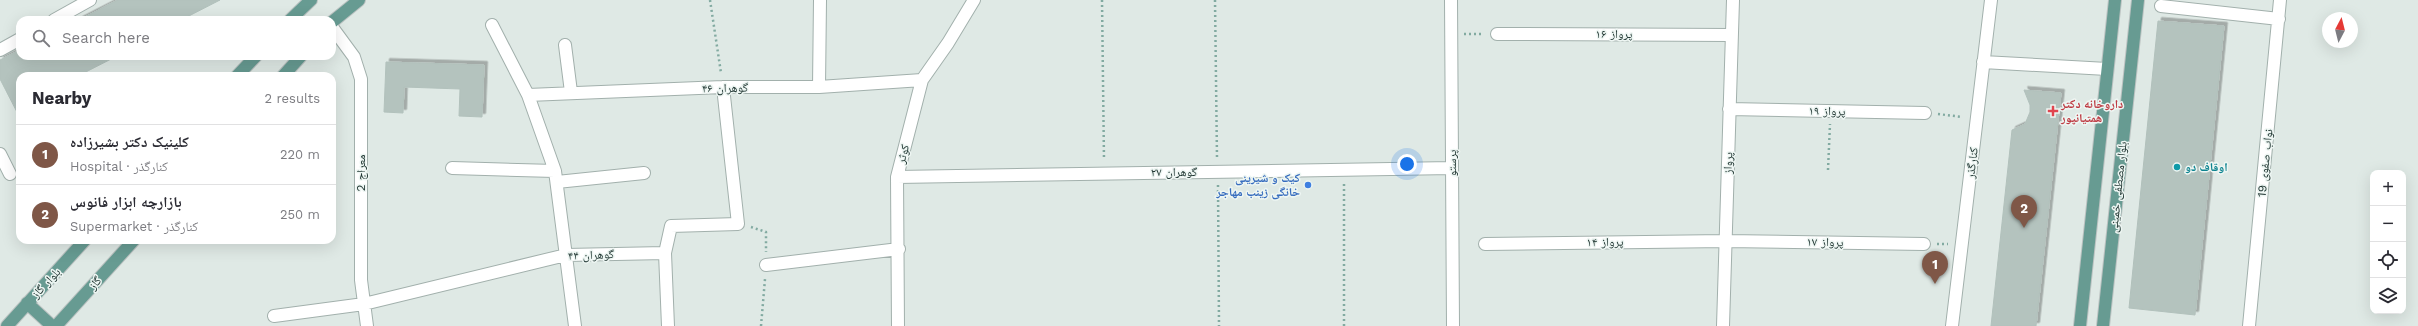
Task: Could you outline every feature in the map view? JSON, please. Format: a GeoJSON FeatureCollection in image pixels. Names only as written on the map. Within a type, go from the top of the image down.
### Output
{"type":"FeatureCollection","features":[{"type":"Feature","properties":{"kind":"main road"},"geometry":{"type":"LineString","coordinates":[[294,16],[311,0]]}},
{"type":"Feature","properties":{"kind":"main road"},"geometry":{"type":"LineString","coordinates":[[336,19],[359,0]]}},
{"type":"Feature","properties":{"kind":"main road","name":"بلوار مصطفی خمینی"},"geometry":{"type":"LineString","coordinates":[[2080,326],[2115,0]]}},
{"type":"Feature","properties":{"kind":"main road","name":"بلوار مصطفی خمینی"},"geometry":{"type":"LineString","coordinates":[[2103,326],[2138,0]]}},
{"type":"Feature","properties":{"kind":"main road"},"geometry":{"type":"LineString","coordinates":[[241,72],[252,60]]}},
{"type":"Feature","properties":{"kind":"main road"},"geometry":{"type":"LineString","coordinates":[[287,72],[297,60]]}},
{"type":"Feature","properties":{"kind":"main road","name":"بلوار گاز"},"geometry":{"type":"LineString","coordinates":[[7,326],[81,244]]}},
{"type":"Feature","properties":{"kind":"main road","name":"گاز"},"geometry":{"type":"LineString","coordinates":[[56,326],[130,244]]}},
{"type":"Feature","properties":{"kind":"main road"},"geometry":{"type":"LineString","coordinates":[[27,303],[52,326]]}},
{"type":"Feature","properties":{"kind":"street"},"geometry":{"type":"LineString","coordinates":[[61,16],[90,0]]}},
{"type":"Feature","properties":{"kind":"street"},"geometry":{"type":"LineString","coordinates":[[819,87],[820,0]]}},
{"type":"Feature","properties":{"kind":"street","name":"کوثر"},"geometry":{"type":"LineString","coordinates":[[898,326],[899,249],[897,177],[922,80],[948,43],[974,0]]}},
{"type":"Feature","properties":{"kind":"street","name":"پرستو"},"geometry":{"type":"LineString","coordinates":[[1451,0],[1453,326]]}},
{"type":"Feature","properties":{"kind":"street","name":"پرواز"},"geometry":{"type":"LineString","coordinates":[[1723,326],[1732,0]]}},
{"type":"Feature","properties":{"kind":"street","name":"کنارگذر"},"geometry":{"type":"LineString","coordinates":[[1952,326],[1991,0]]}},
{"type":"Feature","properties":{"kind":"street","name":"نواب صفوی 19"},"geometry":{"type":"LineString","coordinates":[[2249,326],[2280,0]]}},
{"type":"Feature","properties":{"kind":"street"},"geometry":{"type":"LineString","coordinates":[[2161,6],[2279,19]]}},
{"type":"Feature","properties":{"kind":"street"},"geometry":{"type":"LineString","coordinates":[[492,25],[528,95],[556,177],[575,326]]}},
{"type":"Feature","properties":{"kind":"street","name":"معراج 2"},"geometry":{"type":"LineString","coordinates":[[336,33],[354,58],[360,79],[361,280],[367,326]]}},
{"type":"Feature","properties":{"kind":"street","name":"پرواز ۱۶"},"geometry":{"type":"LineString","coordinates":[[1497,34],[1732,35]]}},
{"type":"Feature","properties":{"kind":"street"},"geometry":{"type":"LineString","coordinates":[[0,50],[16,40]]}},
{"type":"Feature","properties":{"kind":"street"},"geometry":{"type":"LineString","coordinates":[[565,45],[571,92]]}},
{"type":"Feature","properties":{"kind":"street"},"geometry":{"type":"LineString","coordinates":[[1983,62],[2107,69]]}},
{"type":"Feature","properties":{"kind":"street","name":"گوهران ۴۶"},"geometry":{"type":"LineString","coordinates":[[528,95],[571,92],[723,87],[819,87],[922,80]]}},
{"type":"Feature","properties":{"kind":"street"},"geometry":{"type":"LineString","coordinates":[[668,326],[665,253],[671,226],[738,224],[723,87]]}},
{"type":"Feature","properties":{"kind":"street","name":"پرواز ۱۹"},"geometry":{"type":"LineString","coordinates":[[1729,109],[1925,113]]}},
{"type":"Feature","properties":{"kind":"street"},"geometry":{"type":"LineString","coordinates":[[0,154],[10,174]]}},
{"type":"Feature","properties":{"kind":"street"},"geometry":{"type":"LineString","coordinates":[[452,168],[556,177],[644,173]]}},
{"type":"Feature","properties":{"kind":"street","name":"گوهران ۲۷"},"geometry":{"type":"LineString","coordinates":[[897,177],[1452,168]]}},
{"type":"Feature","properties":{"kind":"street","name":"پرواز ۱۷"},"geometry":{"type":"LineString","coordinates":[[1726,241],[1924,244]]}},
{"type":"Feature","properties":{"kind":"street","name":"پرواز ۱۴"},"geometry":{"type":"LineString","coordinates":[[1485,244],[1726,241]]}},
{"type":"Feature","properties":{"kind":"street"},"geometry":{"type":"LineString","coordinates":[[766,265],[899,249]]}},
{"type":"Feature","properties":{"kind":"street","name":"گوهران ۴۴"},"geometry":{"type":"LineString","coordinates":[[274,316],[364,304],[566,255],[665,253]]}},
{"type":"Feature","properties":{"kind":"path"},"geometry":{"type":"LineString","coordinates":[[710,0],[723,87]]}},
{"type":"Feature","properties":{"kind":"path"},"geometry":{"type":"LineString","coordinates":[[1102,0],[1104,173]]}},
{"type":"Feature","properties":{"kind":"path"},"geometry":{"type":"LineString","coordinates":[[1215,0],[1219,326]]}},
{"type":"Feature","properties":{"kind":"path"},"geometry":{"type":"LineString","coordinates":[[1452,34],[1497,34]]}},
{"type":"Feature","properties":{"kind":"path"},"geometry":{"type":"LineString","coordinates":[[1828,170],[1830,111]]}},
{"type":"Feature","properties":{"kind":"path"},"geometry":{"type":"LineString","coordinates":[[1925,113],[1977,118]]}},
{"type":"Feature","properties":{"kind":"path"},"geometry":{"type":"LineString","coordinates":[[1344,170],[1344,326]]}},
{"type":"Feature","properties":{"kind":"path"},"geometry":{"type":"LineString","coordinates":[[738,224],[766,232],[766,265],[761,326]]}},
{"type":"Feature","properties":{"kind":"path"},"geometry":{"type":"LineString","coordinates":[[1924,244],[1962,244]]}},
{"type":"Feature","properties":{"kind":"building"},"geometry":{"type":"Polygon","coordinates":[[[118,0],[220,0],[189,16],[87,16],[118,0]]]}},
{"type":"Feature","properties":{"kind":"building","name":"اوقاف دو"},"geometry":{"type":"Polygon","coordinates":[[[2158,21],[2224,26],[2195,315],[2129,308],[2158,21]]]}},
{"type":"Feature","properties":{"kind":"building"},"geometry":{"type":"Polygon","coordinates":[[[16,52],[16,60],[109,60],[86,72],[16,72],[16,110],[0,79],[0,60],[16,52]]]}},
{"type":"Feature","properties":{"kind":"building"},"geometry":{"type":"Polygon","coordinates":[[[386,62],[484,65],[482,117],[459,116],[460,89],[404,87],[403,113],[384,112],[386,62]]]}},
{"type":"Feature","properties":{"kind":"building"},"geometry":{"type":"Polygon","coordinates":[[[2024,90],[2061,93],[2036,326],[1991,326],[2012,130],[2025,124],[2030,112],[2030,105],[2024,90]]]}},
{"type":"Feature","properties":{"kind":"place","name":"داروخانه دکتر همتیانپور"},"geometry":{"type":"Point","coordinates":[2053,111]}},
{"type":"Feature","properties":{"kind":"place","name":"اوقاف دو"},"geometry":{"type":"Point","coordinates":[2177,167]}},
{"type":"Feature","properties":{"kind":"place","name":"کیک و شیرینی خانگی زینب مهاجر"},"geometry":{"type":"Point","coordinates":[1308,185]}},
{"type":"Feature","properties":{"kind":"place","name":"بازارچه ابزار فانوس"},"geometry":{"type":"Point","coordinates":[2024,228]}},
{"type":"Feature","properties":{"kind":"place","name":"کلینیک دکتر بشیرزاده"},"geometry":{"type":"Point","coordinates":[1935,284]}}]}
